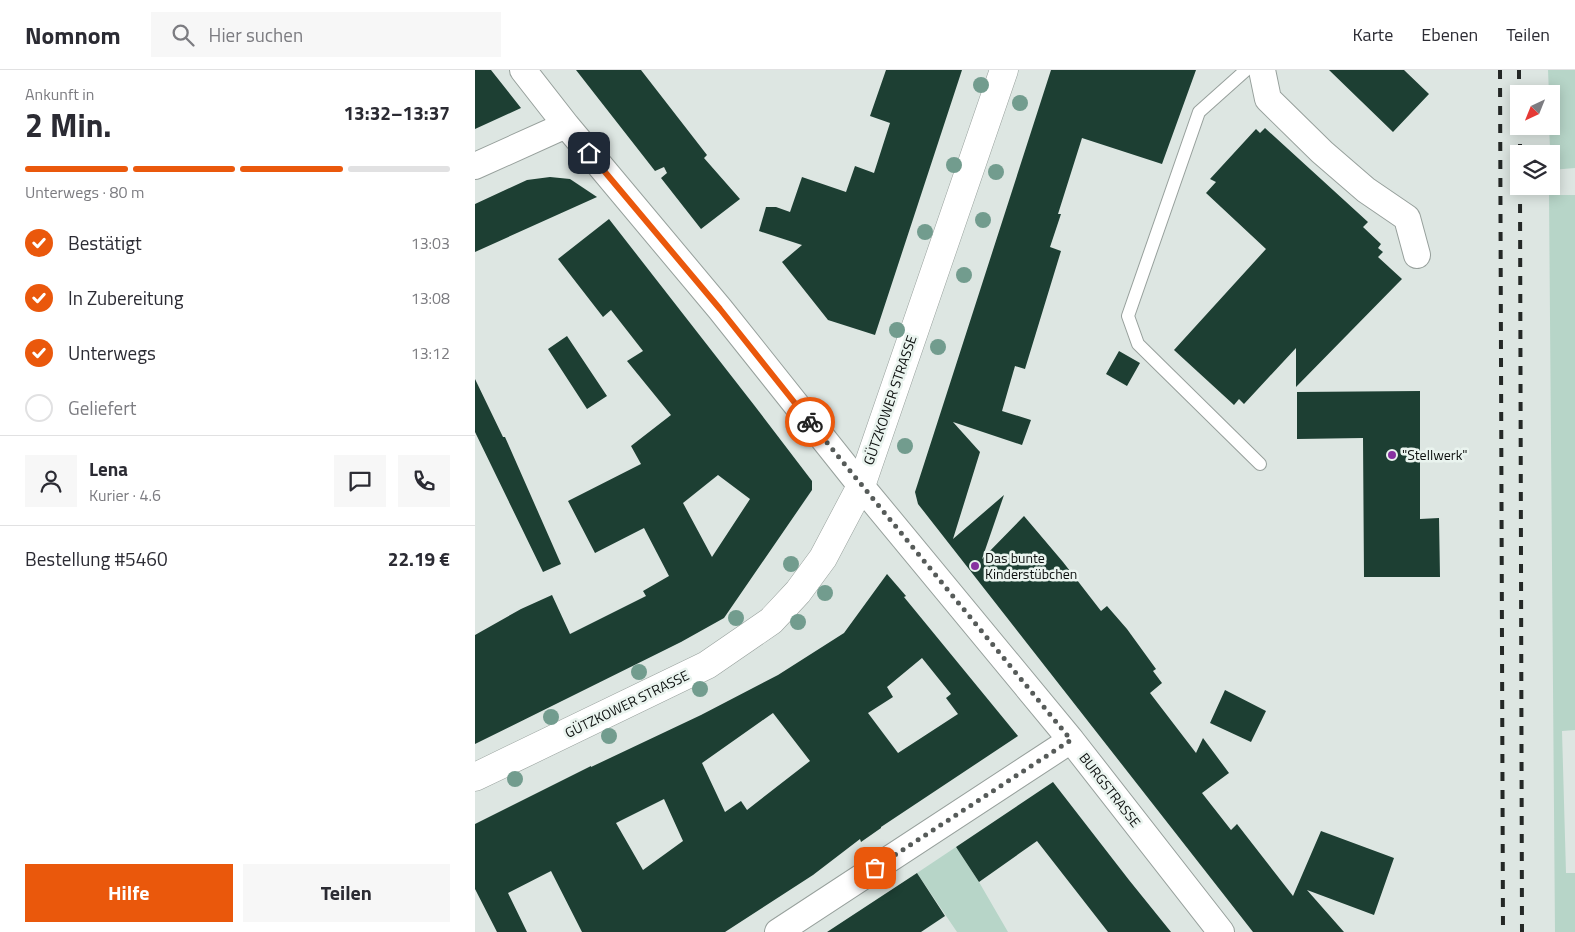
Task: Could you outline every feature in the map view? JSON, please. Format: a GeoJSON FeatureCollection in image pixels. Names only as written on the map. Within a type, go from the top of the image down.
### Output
{"type":"FeatureCollection","features":[{"type":"Feature","properties":{"kind":"street","name":"BURGSTRASSE"},"geometry":{"type":"LineString","coordinates":[[523,70],[566,125],[720,309],[861,486],[1071,740],[1221,932]]}},
{"type":"Feature","properties":{"kind":"street","name":"GÜTZKOWER STRASSE"},"geometry":{"type":"LineString","coordinates":[[475,777],[707,666],[771,621],[798,592],[823,558],[861,486],[1004,70]]}},
{"type":"Feature","properties":{"kind":"street"},"geometry":{"type":"LineString","coordinates":[[1262,70],[1268,99],[1322,152],[1365,190],[1407,218],[1417,255]]}},
{"type":"Feature","properties":{"kind":"street"},"geometry":{"type":"LineString","coordinates":[[475,166],[566,125]]}},
{"type":"Feature","properties":{"kind":"street"},"geometry":{"type":"LineString","coordinates":[[777,932],[1071,740]]}},
{"type":"Feature","properties":{"kind":"lane"},"geometry":{"type":"LineString","coordinates":[[1246,70],[1199,112],[1128,316],[1138,344],[1260,464]]}},
{"type":"Feature","properties":{"kind":"green space"},"geometry":{"type":"Polygon","coordinates":[[[1548,70],[1575,70],[1575,168],[1560,169],[1560,145],[1550,145],[1549,135],[1560,135],[1560,85],[1549,85],[1548,70]]]}},
{"type":"Feature","properties":{"kind":"green space"},"geometry":{"type":"Polygon","coordinates":[[[1549,195],[1575,195],[1575,730],[1562,731],[1566,873],[1575,873],[1575,932],[1555,932],[1549,195]]]}},
{"type":"Feature","properties":{"kind":"green space"},"geometry":{"type":"Polygon","coordinates":[[[956,847],[1008,932],[957,932],[917,873],[956,847]]]}},
{"type":"Feature","properties":{"kind":"building"},"geometry":{"type":"Polygon","coordinates":[[[475,70],[491,70],[521,108],[475,129],[475,70]]]}},
{"type":"Feature","properties":{"kind":"building"},"geometry":{"type":"Polygon","coordinates":[[[576,70],[641,70],[707,155],[704,158],[740,199],[701,229],[661,178],[667,173],[664,167],[655,171],[576,70]]]}},
{"type":"Feature","properties":{"kind":"building"},"geometry":{"type":"Polygon","coordinates":[[[886,70],[962,70],[875,335],[828,320],[782,262],[802,245],[759,231],[766,207],[776,207],[790,212],[802,177],[846,192],[855,166],[874,173],[890,123],[870,116],[886,70]]]}},
{"type":"Feature","properties":{"kind":"building"},"geometry":{"type":"Polygon","coordinates":[[[1051,70],[1196,70],[1162,164],[1082,138],[1058,214],[1061,214],[1050,247],[1061,251],[1025,369],[1015,366],[1002,411],[1031,420],[1022,445],[953,422],[980,452],[953,539],[1004,495],[982,559],[1024,516],[1101,611],[1107,606],[1127,629],[1156,669],[1153,671],[1162,683],[1150,693],[1196,753],[1203,738],[1229,773],[1202,793],[1231,830],[1237,824],[1293,896],[1321,831],[1394,858],[1374,915],[1307,890],[1344,932],[1253,932],[918,504],[915,492],[1051,70]]]}},
{"type":"Feature","properties":{"kind":"building"},"geometry":{"type":"Polygon","coordinates":[[[1329,70],[1404,70],[1429,94],[1393,132],[1329,70]]]}},
{"type":"Feature","properties":{"kind":"building"},"geometry":{"type":"Polygon","coordinates":[[[1265,128],[1368,222],[1363,227],[1381,244],[1378,248],[1383,252],[1378,257],[1402,279],[1296,387],[1296,348],[1244,404],[1239,399],[1234,405],[1174,350],[1266,249],[1206,193],[1216,182],[1210,179],[1256,129],[1260,133],[1265,128]]]}},
{"type":"Feature","properties":{"kind":"building"},"geometry":{"type":"Polygon","coordinates":[[[550,177],[570,179],[597,197],[475,252],[475,204],[527,180],[550,177]]]}},
{"type":"Feature","properties":{"kind":"building"},"geometry":{"type":"Polygon","coordinates":[[[609,219],[812,481],[812,490],[724,618],[681,642],[475,744],[475,635],[521,609],[552,595],[570,634],[646,596],[643,591],[669,576],[644,528],[595,553],[568,501],[641,464],[631,446],[671,415],[627,361],[643,351],[611,310],[603,317],[558,259],[609,219]],[[718,475],[683,503],[712,557],[750,499],[718,475]]]}},
{"type":"Feature","properties":{"kind":"building"},"geometry":{"type":"Polygon","coordinates":[[[567,336],[607,396],[587,409],[548,349],[567,336]]]}},
{"type":"Feature","properties":{"kind":"building"},"geometry":{"type":"Polygon","coordinates":[[[1119,351],[1140,363],[1127,386],[1106,374],[1119,351]]]}},
{"type":"Feature","properties":{"kind":"building"},"geometry":{"type":"Polygon","coordinates":[[[475,379],[503,437],[505,437],[561,564],[543,572],[475,432],[475,379]]]}},
{"type":"Feature","properties":{"kind":"building","name":"\"Stellwerk\""},"geometry":{"type":"Polygon","coordinates":[[[1420,391],[1420,519],[1439,518],[1440,577],[1364,577],[1363,438],[1297,439],[1297,392],[1420,391]]]}},
{"type":"Feature","properties":{"kind":"building"},"geometry":{"type":"Polygon","coordinates":[[[887,574],[1018,736],[861,842],[860,839],[813,875],[725,932],[582,932],[551,871],[508,893],[527,932],[497,932],[475,889],[475,824],[591,766],[701,715],[778,675],[844,633],[887,574]],[[922,658],[887,687],[893,697],[868,713],[898,753],[958,714],[946,698],[951,694],[922,658]],[[773,713],[702,763],[725,812],[741,801],[747,810],[810,761],[773,713]],[[664,799],[616,823],[643,870],[683,841],[664,799]]]}},
{"type":"Feature","properties":{"kind":"building"},"geometry":{"type":"Polygon","coordinates":[[[1225,690],[1266,711],[1251,742],[1210,723],[1225,690]]]}},
{"type":"Feature","properties":{"kind":"building"},"geometry":{"type":"Polygon","coordinates":[[[1053,782],[1171,932],[1108,932],[1037,841],[979,882],[956,847],[1053,782]]]}},
{"type":"Feature","properties":{"kind":"building"},"geometry":{"type":"Polygon","coordinates":[[[917,873],[945,916],[921,932],[827,932],[917,873]]]}},
{"type":"Feature","properties":{"kind":"railway"},"geometry":{"type":"LineString","coordinates":[[1500,70],[1503,932]]}},
{"type":"Feature","properties":{"kind":"railway"},"geometry":{"type":"LineString","coordinates":[[1519,70],[1519,85]]}},
{"type":"Feature","properties":{"kind":"railway"},"geometry":{"type":"LineString","coordinates":[[1520,135],[1520,145]]}},
{"type":"Feature","properties":{"kind":"railway"},"geometry":{"type":"LineString","coordinates":[[1520,195],[1522,932]]}},
{"type":"Feature","properties":{"kind":"way so far"},"geometry":{"type":"LineString","coordinates":[[810,422],[1071,740],[875,868]]}},
{"type":"Feature","properties":{"kind":"place","name":"\"Stellwerk\""},"geometry":{"type":"Point","coordinates":[1392,455]}},
{"type":"Feature","properties":{"kind":"place","name":"Das bunte Kinderstübchen"},"geometry":{"type":"Point","coordinates":[975,566]}},
{"type":"Feature","properties":{"kind":"route"},"geometry":{"type":"LineString","coordinates":[[589,153],[720,309],[810,422]]}}]}
